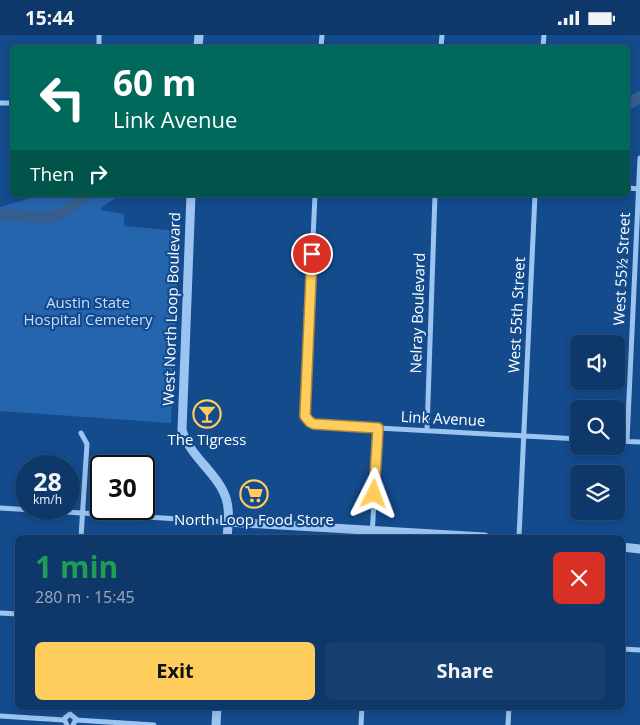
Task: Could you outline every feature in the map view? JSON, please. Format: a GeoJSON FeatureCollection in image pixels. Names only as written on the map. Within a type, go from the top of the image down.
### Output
{"type":"FeatureCollection","features":[{"type":"Feature","properties":{"kind":"street","name":"West 55½ Street"},"geometry":{"type":"LineString","coordinates":[[627,441],[640,158]]}},
{"type":"Feature","properties":{"kind":"street","name":"West North Loop Boulevard"},"geometry":{"type":"LineString","coordinates":[[191,197],[181,423],[186,442],[224,493],[228,511],[228,522]]}},
{"type":"Feature","properties":{"kind":"street","name":"Link Avenue"},"geometry":{"type":"LineString","coordinates":[[315,197],[305,411],[307,420],[314,424],[570,439]]}},
{"type":"Feature","properties":{"kind":"street","name":"Nelray Boulevard"},"geometry":{"type":"LineString","coordinates":[[426,431],[435,197]]}},
{"type":"Feature","properties":{"kind":"street","name":"West 55th Street"},"geometry":{"type":"LineString","coordinates":[[519,535],[536,197]]}},
{"type":"Feature","properties":{"kind":"street"},"geometry":{"type":"LineString","coordinates":[[373,534],[378,428]]}},
{"type":"Feature","properties":{"kind":"street"},"geometry":{"type":"LineString","coordinates":[[81,535],[86,444],[82,433]]}},
{"type":"Feature","properties":{"kind":"street"},"geometry":{"type":"LineString","coordinates":[[627,441],[640,442]]}},
{"type":"Feature","properties":{"kind":"street"},"geometry":{"type":"LineString","coordinates":[[0,508],[410,535]]}},
{"type":"Feature","properties":{"kind":"street"},"geometry":{"type":"LineString","coordinates":[[227,535],[228,522]]}},
{"type":"Feature","properties":{"kind":"street"},"geometry":{"type":"LineString","coordinates":[[625,547],[640,549]]}},
{"type":"Feature","properties":{"kind":"street"},"geometry":{"type":"LineString","coordinates":[[0,613],[15,614]]}},
{"type":"Feature","properties":{"kind":"street"},"geometry":{"type":"LineString","coordinates":[[625,649],[640,650]]}},
{"type":"Feature","properties":{"kind":"street"},"geometry":{"type":"LineString","coordinates":[[0,716],[66,722],[67,715],[70,714],[71,710]]}},
{"type":"Feature","properties":{"kind":"street"},"geometry":{"type":"LineString","coordinates":[[216,725],[217,710]]}},
{"type":"Feature","properties":{"kind":"street"},"geometry":{"type":"LineString","coordinates":[[361,725],[362,710]]}},
{"type":"Feature","properties":{"kind":"street"},"geometry":{"type":"LineString","coordinates":[[508,725],[509,710]]}},
{"type":"Feature","properties":{"kind":"street"},"geometry":{"type":"LineString","coordinates":[[70,714],[74,715],[75,723],[154,725]]}},
{"type":"Feature","properties":{"kind":"green space","name":"Austin State Hospital Cemetery"},"geometry":{"type":"Polygon","coordinates":[[[34,197],[117,197],[102,207],[101,210],[124,214],[124,226],[179,231],[171,423],[0,411],[0,207],[34,197]]]}},
{"type":"Feature","properties":{"kind":"waterway"},"geometry":{"type":"LineString","coordinates":[[630,103],[640,97]]}},
{"type":"Feature","properties":{"kind":"waterway"},"geometry":{"type":"LineString","coordinates":[[0,215],[47,217],[60,215],[83,197]]}},
{"type":"Feature","properties":{"kind":"place","name":"The Tigress"},"geometry":{"type":"Point","coordinates":[207,414]}},
{"type":"Feature","properties":{"kind":"place","name":"North Loop Food Store"},"geometry":{"type":"Point","coordinates":[254,494]}},
{"type":"Feature","properties":{"kind":"route"},"geometry":{"type":"LineString","coordinates":[[312,254],[305,416],[307,420],[314,424],[378,428],[374,494]]}}]}
